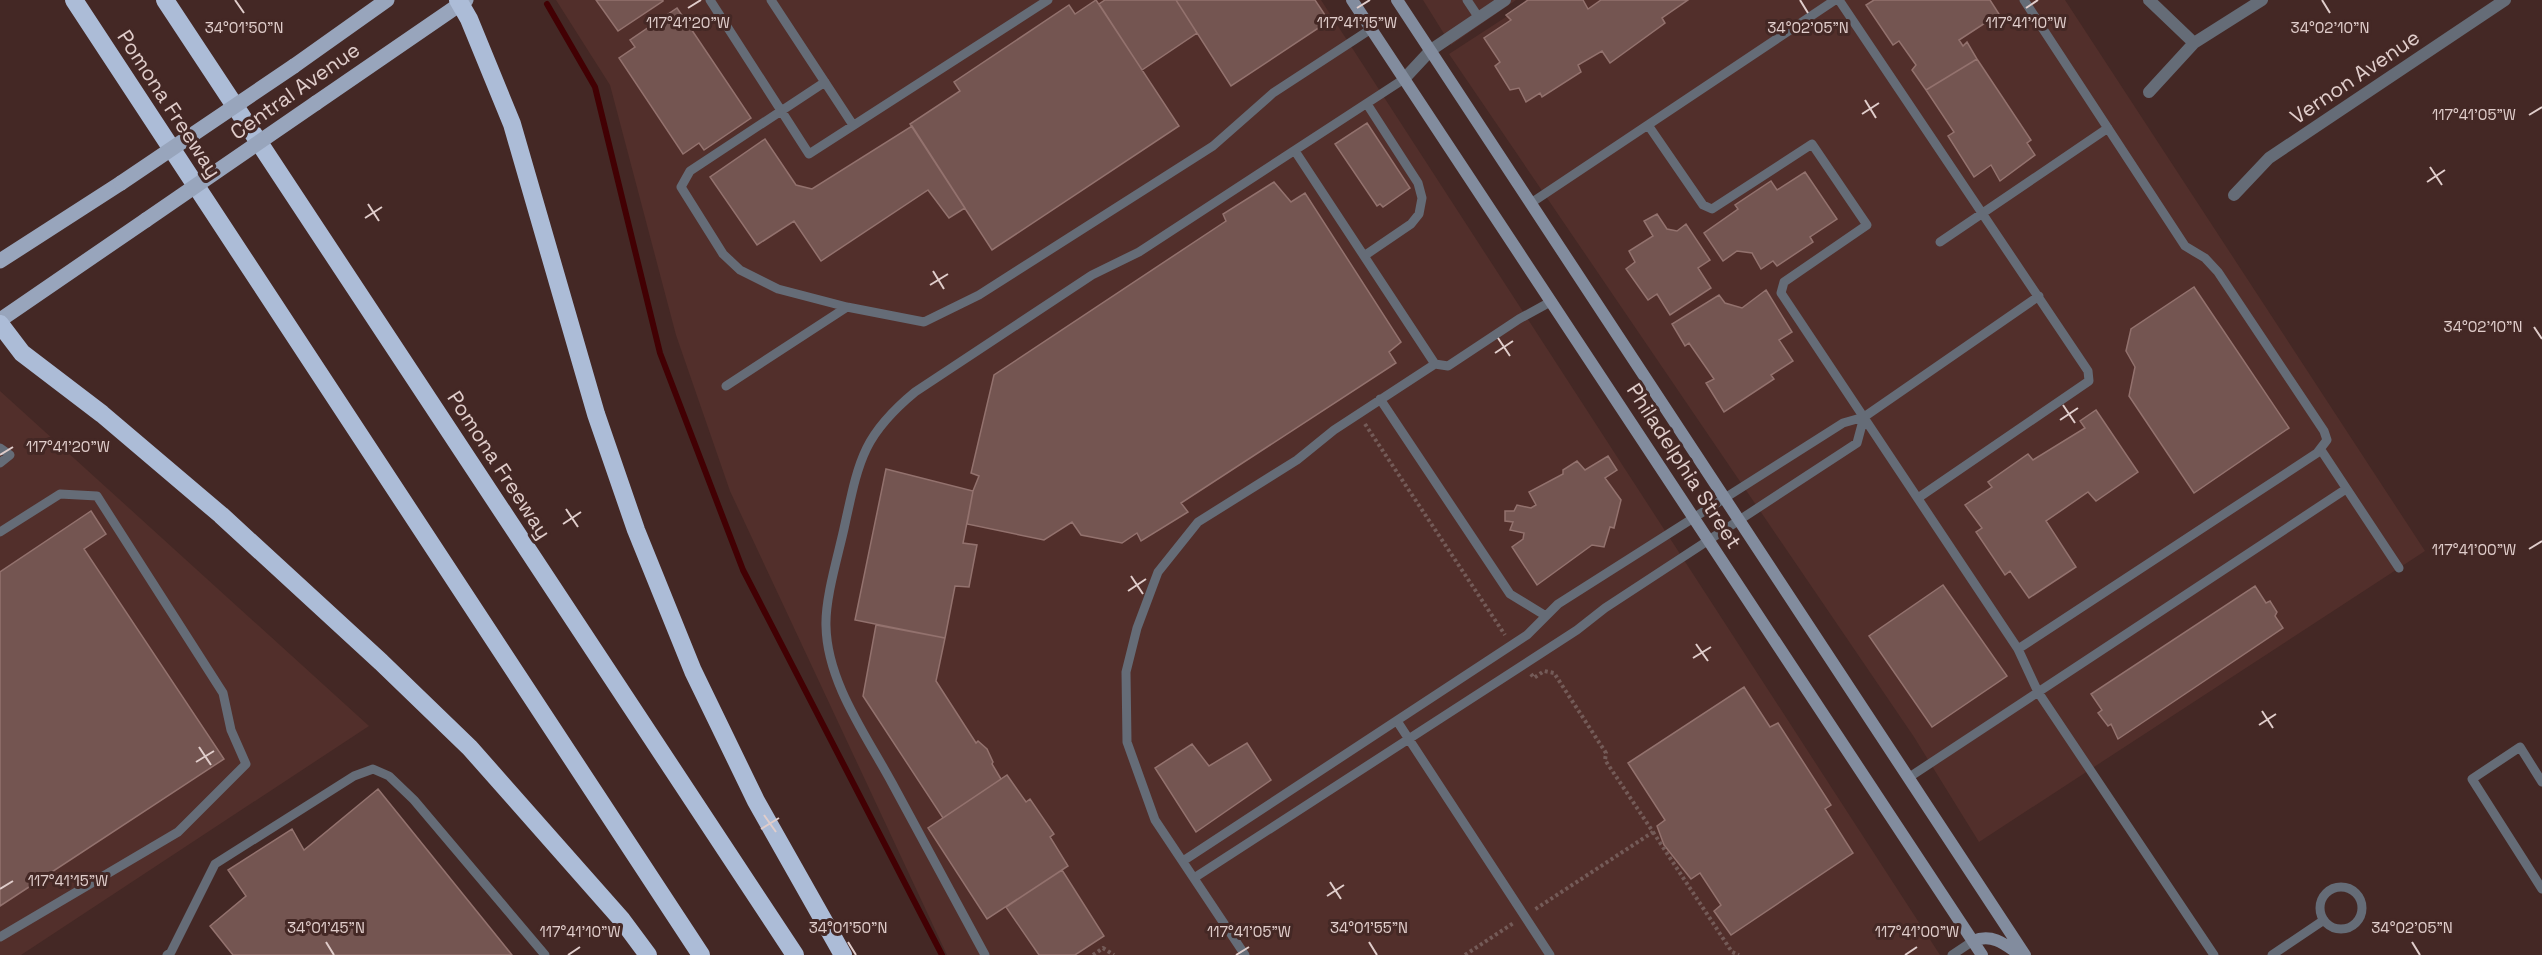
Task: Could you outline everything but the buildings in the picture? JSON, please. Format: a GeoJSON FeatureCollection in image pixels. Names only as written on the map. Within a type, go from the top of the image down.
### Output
{"type":"FeatureCollection","features":[{"type":"Feature","properties":{"kind":"highway","name":"Pomona Freeway"},"geometry":{"type":"LineString","coordinates":[[74,0],[701,955]]}},
{"type":"Feature","properties":{"kind":"highway","name":"Pomona Freeway"},"geometry":{"type":"LineString","coordinates":[[165,0],[795,955]]}},
{"type":"Feature","properties":{"kind":"highway"},"geometry":{"type":"LineString","coordinates":[[462,1],[512,124],[596,414],[636,530],[693,671],[751,791],[843,955]]}},
{"type":"Feature","properties":{"kind":"highway"},"geometry":{"type":"LineString","coordinates":[[0,324],[22,353],[102,414],[221,515],[381,662],[470,748],[621,920],[648,955]]}},
{"type":"Feature","properties":{"kind":"main road","name":"Central Avenue"},"geometry":{"type":"LineString","coordinates":[[0,261],[121,183],[387,0]]}},
{"type":"Feature","properties":{"kind":"main road","name":"Philadelphia Street"},"geometry":{"type":"LineString","coordinates":[[1352,0],[1982,955]]}},
{"type":"Feature","properties":{"kind":"main road","name":"Philadelphia Street"},"geometry":{"type":"LineString","coordinates":[[1397,0],[2025,955]]}},
{"type":"Feature","properties":{"kind":"main road","name":"Central Avenue"},"geometry":{"type":"LineString","coordinates":[[0,320],[462,1]]}},
{"type":"Feature","properties":{"kind":"main road"},"geometry":{"type":"LineString","coordinates":[[1973,941],[1982,937],[1993,938],[2020,955]]}},
{"type":"Feature","properties":{"kind":"street"},"geometry":{"type":"LineString","coordinates":[[1404,79],[1431,50],[1505,0]]}},
{"type":"Feature","properties":{"kind":"street"},"geometry":{"type":"LineString","coordinates":[[2149,0],[2194,43]]}},
{"type":"Feature","properties":{"kind":"street"},"geometry":{"type":"LineString","coordinates":[[2149,92],[2194,43],[2262,0]]}},
{"type":"Feature","properties":{"kind":"street","name":"Vernon Avenue"},"geometry":{"type":"LineString","coordinates":[[2234,195],[2269,158],[2505,0]]}},
{"type":"Feature","properties":{"kind":"lane"},"geometry":{"type":"LineString","coordinates":[[710,0],[809,154],[1048,0]]}},
{"type":"Feature","properties":{"kind":"lane"},"geometry":{"type":"LineString","coordinates":[[771,0],[853,125]]}},
{"type":"Feature","properties":{"kind":"lane"},"geometry":{"type":"LineString","coordinates":[[1467,0],[1479,18]]}},
{"type":"Feature","properties":{"kind":"lane"},"geometry":{"type":"LineString","coordinates":[[1531,203],[1837,0],[1983,212],[2088,371],[2089,381],[1918,498]]}},
{"type":"Feature","properties":{"kind":"lane"},"geometry":{"type":"LineString","coordinates":[[2018,649],[2321,450],[2327,440],[2317,421],[2218,272],[2205,258],[2185,246],[2024,0]]}},
{"type":"Feature","properties":{"kind":"lane"},"geometry":{"type":"LineString","coordinates":[[825,82],[690,171],[681,187],[723,255],[740,270],[778,289],[847,307],[924,322],[979,295],[1213,146],[1273,93],[1371,29]]}},
{"type":"Feature","properties":{"kind":"lane"},"geometry":{"type":"LineString","coordinates":[[985,955],[852,708],[830,662],[825,625],[860,462],[872,434],[891,412],[915,392],[1092,275],[1139,252],[1404,79]]}},
{"type":"Feature","properties":{"kind":"lane"},"geometry":{"type":"LineString","coordinates":[[1364,256],[1411,224],[1419,214],[1422,198],[1418,183],[1366,104]]}},
{"type":"Feature","properties":{"kind":"lane"},"geometry":{"type":"LineString","coordinates":[[1648,125],[1703,205],[1712,209],[1812,144],[1867,225],[1784,282],[1781,293],[2018,649],[2038,692],[2214,955]]}},
{"type":"Feature","properties":{"kind":"lane"},"geometry":{"type":"LineString","coordinates":[[1940,242],[2108,128]]}},
{"type":"Feature","properties":{"kind":"lane"},"geometry":{"type":"LineString","coordinates":[[1295,151],[1435,364]]}},
{"type":"Feature","properties":{"kind":"lane"},"geometry":{"type":"LineString","coordinates":[[1183,861],[1527,635],[1558,604],[1842,423],[1864,417],[2039,296]]}},
{"type":"Feature","properties":{"kind":"lane"},"geometry":{"type":"LineString","coordinates":[[1245,955],[1155,820],[1127,742],[1126,672],[1137,628],[1158,572],[1198,522],[1297,460],[1358,414],[1435,364],[1448,366],[1519,319],[1552,302]]}},
{"type":"Feature","properties":{"kind":"lane"},"geometry":{"type":"LineString","coordinates":[[726,386],[847,307]]}},
{"type":"Feature","properties":{"kind":"lane"},"geometry":{"type":"LineString","coordinates":[[1380,399],[1510,594],[1546,616]]}},
{"type":"Feature","properties":{"kind":"lane"},"geometry":{"type":"LineString","coordinates":[[1194,878],[1577,630],[1624,595],[1857,443],[1864,417]]}},
{"type":"Feature","properties":{"kind":"lane"},"geometry":{"type":"LineString","coordinates":[[0,448],[10,455],[0,463]]}},
{"type":"Feature","properties":{"kind":"lane"},"geometry":{"type":"LineString","coordinates":[[2321,450],[2399,568]]}},
{"type":"Feature","properties":{"kind":"lane"},"geometry":{"type":"LineString","coordinates":[[1908,778],[2346,489]]}},
{"type":"Feature","properties":{"kind":"lane"},"geometry":{"type":"LineString","coordinates":[[0,532],[60,494],[97,496],[223,693],[231,730],[246,764],[178,832],[0,937]]}},
{"type":"Feature","properties":{"kind":"lane"},"geometry":{"type":"LineString","coordinates":[[1397,721],[1550,955]]}},
{"type":"Feature","properties":{"kind":"lane"},"geometry":{"type":"LineString","coordinates":[[2542,782],[2520,747],[2472,779],[2542,889]]}},
{"type":"Feature","properties":{"kind":"lane"},"geometry":{"type":"LineString","coordinates":[[171,954],[215,864],[354,776],[373,769],[389,776],[414,800],[546,955]]}},
{"type":"Feature","properties":{"kind":"lane"},"geometry":{"type":"LineString","coordinates":[[2335,888],[2348,889],[2359,898],[2361,912],[2354,924],[2341,929],[2328,925],[2324,920],[2320,908],[2321,901],[2329,891],[2335,888]]}},
{"type":"Feature","properties":{"kind":"lane"},"geometry":{"type":"LineString","coordinates":[[2272,955],[2324,920]]}},
{"type":"Feature","properties":{"kind":"lane"},"geometry":{"type":"LineString","coordinates":[[1953,955],[1973,941]]}},
{"type":"Feature","properties":{"kind":"path"},"geometry":{"type":"LineString","coordinates":[[1358,414],[1511,645]]}},
{"type":"Feature","properties":{"kind":"path"},"geometry":{"type":"LineString","coordinates":[[1524,664],[1534,678],[1544,671],[1554,673],[1606,753],[1605,760],[1732,952],[1739,955]]}},
{"type":"Feature","properties":{"kind":"path"},"geometry":{"type":"LineString","coordinates":[[1465,955],[1653,832]]}},
{"type":"Feature","properties":{"kind":"path"},"geometry":{"type":"LineString","coordinates":[[1093,955],[1103,948],[1114,955]]}},
{"type":"Feature","properties":{"kind":"shaded area"},"geometry":{"type":"Polygon","coordinates":[[[556,0],[1321,0],[1940,955],[947,955],[730,491],[676,335],[610,85],[556,0]]]}},
{"type":"Feature","properties":{"kind":"shaded area"},"geometry":{"type":"Polygon","coordinates":[[[1423,0],[1516,0],[1451,45],[1423,0]]]}},
{"type":"Feature","properties":{"kind":"shaded area"},"geometry":{"type":"Polygon","coordinates":[[[1532,0],[2065,0],[2425,551],[1979,842],[1914,737],[1449,54],[1532,0]]]}},
{"type":"Feature","properties":{"kind":"shaded area"},"geometry":{"type":"Polygon","coordinates":[[[0,391],[369,726],[21,955],[0,955],[0,391]]]}},
{"type":"Feature","properties":{"kind":"waterway"},"geometry":{"type":"LineString","coordinates":[[547,4],[595,87],[660,353],[743,570],[942,955]]}}]}
